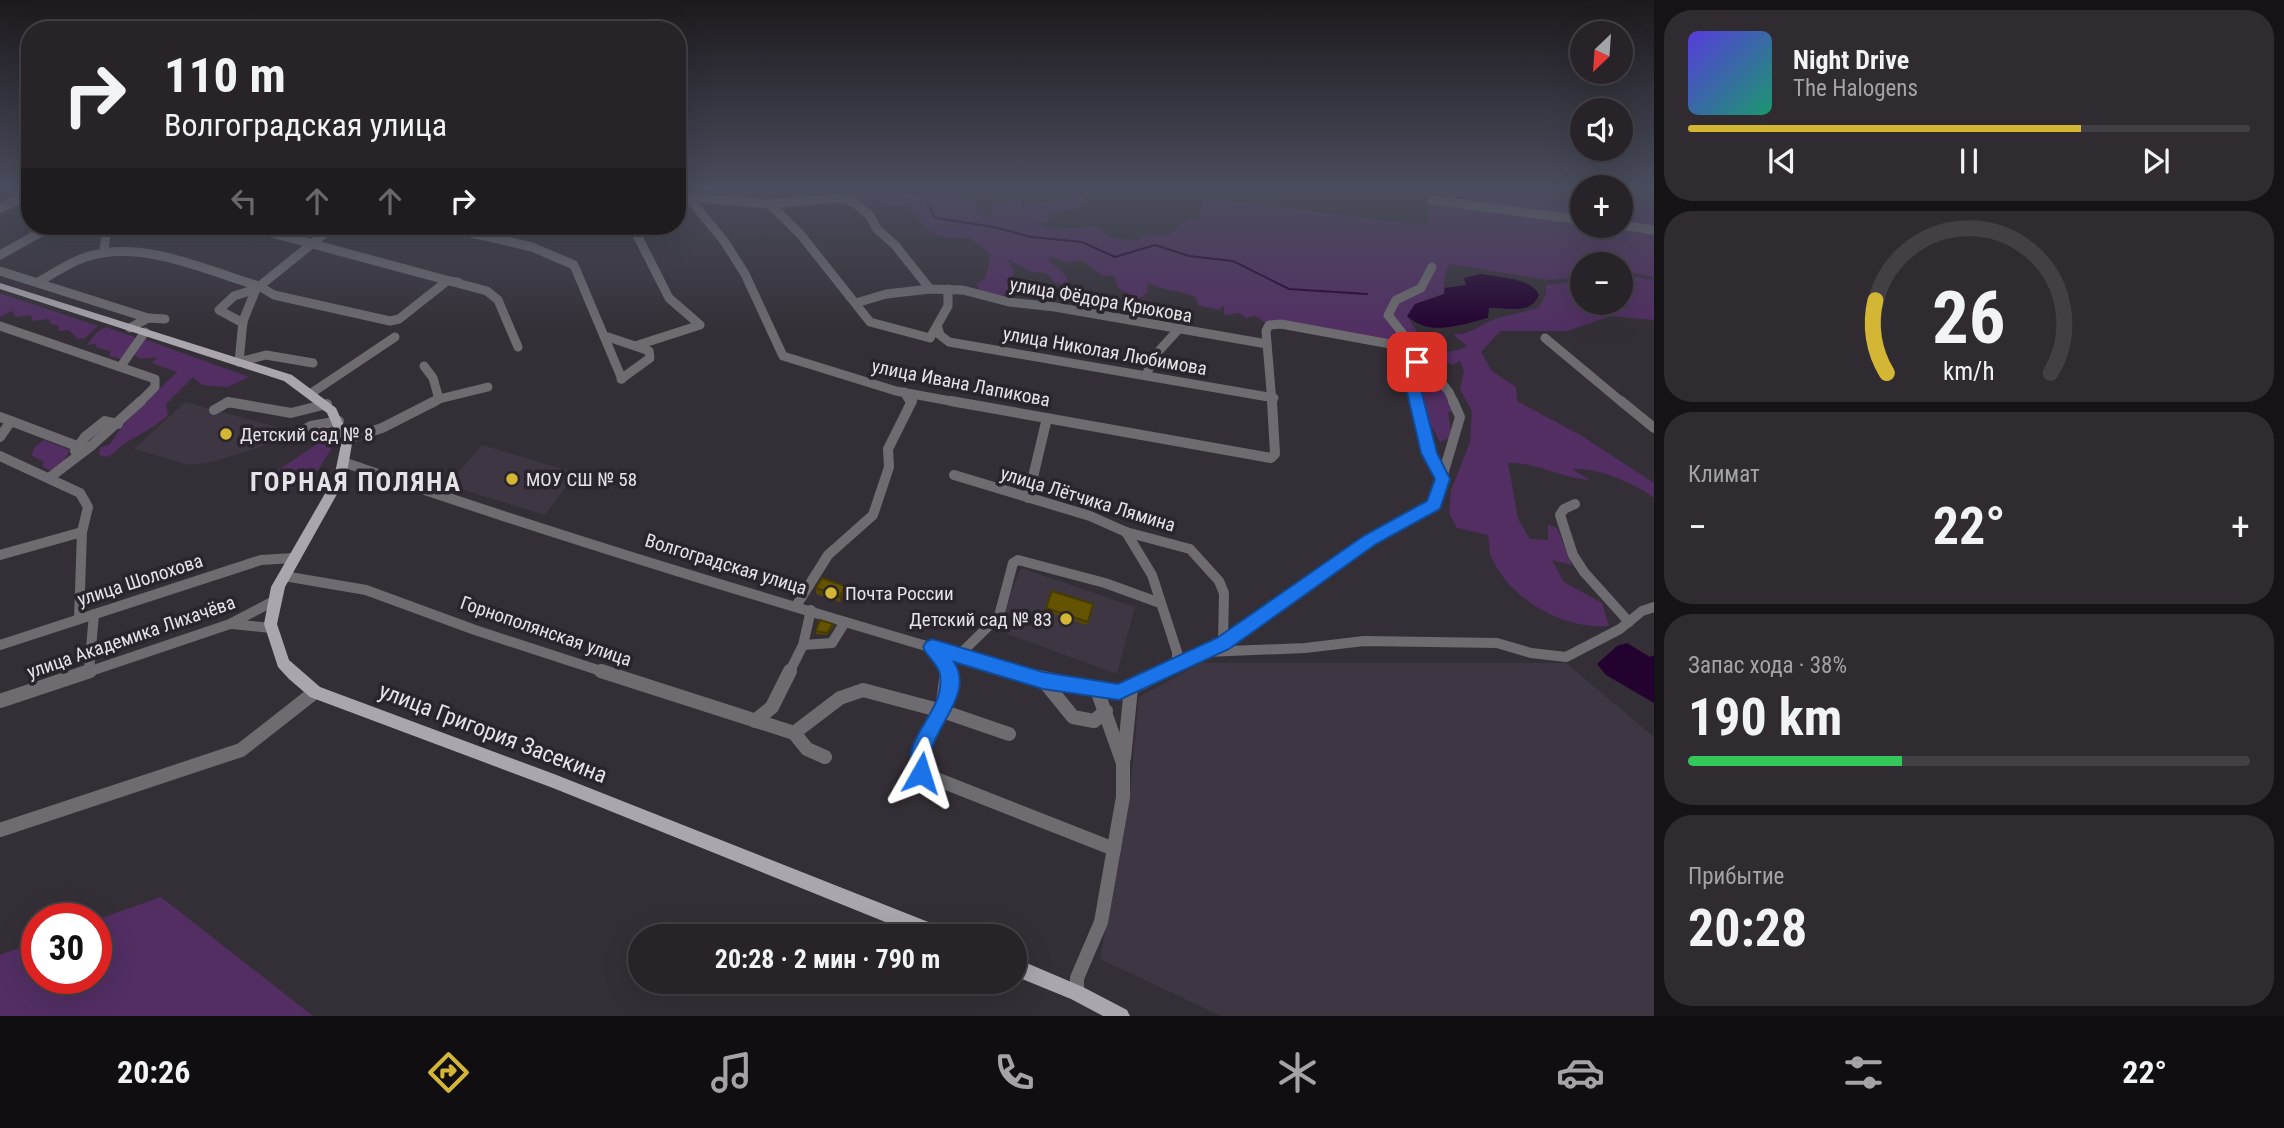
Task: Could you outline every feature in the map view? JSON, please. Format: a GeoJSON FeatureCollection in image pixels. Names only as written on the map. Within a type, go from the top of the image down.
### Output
{"type":"FeatureCollection","features":[{"type":"Feature","properties":{"kind":"main road"},"geometry":{"type":"LineString","coordinates":[[0,286],[288,378],[313,392],[327,404],[348,439]]}},
{"type":"Feature","properties":{"kind":"main road","name":"улица Григория Засекина"},"geometry":{"type":"LineString","coordinates":[[348,439],[346,463],[272,602],[271,628],[282,661],[315,692],[567,786],[911,924]]}},
{"type":"Feature","properties":{"kind":"main road"},"geometry":{"type":"LineString","coordinates":[[1027,972],[1077,993],[1121,1016]]}},
{"type":"Feature","properties":{"kind":"street"},"geometry":{"type":"LineString","coordinates":[[0,255],[32,237]]}},
{"type":"Feature","properties":{"kind":"street"},"geometry":{"type":"LineString","coordinates":[[104,251],[106,237]]}},
{"type":"Feature","properties":{"kind":"street"},"geometry":{"type":"LineString","coordinates":[[290,237],[487,291],[498,300],[518,347]]}},
{"type":"Feature","properties":{"kind":"street"},"geometry":{"type":"LineString","coordinates":[[243,323],[219,310],[234,296],[258,288],[319,237]]}},
{"type":"Feature","properties":{"kind":"street"},"geometry":{"type":"LineString","coordinates":[[484,237],[566,259],[581,274],[594,314],[608,337],[621,379],[650,358],[649,351],[608,337]]}},
{"type":"Feature","properties":{"kind":"street"},"geometry":{"type":"LineString","coordinates":[[635,346],[700,326],[668,298],[638,237]]}},
{"type":"Feature","properties":{"kind":"street","name":"улица Ивана Лапикова"},"geometry":{"type":"LineString","coordinates":[[721,237],[745,274],[783,356],[904,392],[1271,458],[1275,454],[1274,398]]}},
{"type":"Feature","properties":{"kind":"street"},"geometry":{"type":"LineString","coordinates":[[800,237],[870,322],[930,338],[948,306],[948,289]]}},
{"type":"Feature","properties":{"kind":"street"},"geometry":{"type":"LineString","coordinates":[[886,237],[930,289]]}},
{"type":"Feature","properties":{"kind":"street"},"geometry":{"type":"LineString","coordinates":[[38,282],[74,261],[104,251],[132,251],[157,255],[274,295],[390,321],[400,319],[444,283],[458,282]]}},
{"type":"Feature","properties":{"kind":"street"},"geometry":{"type":"LineString","coordinates":[[1077,993],[1077,978],[1101,922],[1114,849],[1122,797],[1131,688],[1177,663],[1223,643],[1371,539],[1434,505],[1460,417],[1450,392],[1391,321],[1388,309],[1395,300],[1421,289],[1433,267]]}},
{"type":"Feature","properties":{"kind":"street"},"geometry":{"type":"LineString","coordinates":[[0,271],[148,318],[165,319]]}},
{"type":"Feature","properties":{"kind":"street"},"geometry":{"type":"LineString","coordinates":[[431,275],[445,280],[444,283]]}},
{"type":"Feature","properties":{"kind":"street"},"geometry":{"type":"LineString","coordinates":[[239,362],[243,323],[258,288]]}},
{"type":"Feature","properties":{"kind":"street","name":"улица Фёдора Крюкова"},"geometry":{"type":"LineString","coordinates":[[856,303],[881,294],[948,289],[1177,331],[1267,344]]}},
{"type":"Feature","properties":{"kind":"street"},"geometry":{"type":"LineString","coordinates":[[131,328],[148,318]]}},
{"type":"Feature","properties":{"kind":"street"},"geometry":{"type":"LineString","coordinates":[[1274,398],[1270,387],[1266,327],[1273,323],[1412,348]]}},
{"type":"Feature","properties":{"kind":"street"},"geometry":{"type":"LineString","coordinates":[[0,326],[148,374],[155,379],[155,387],[118,424],[88,452],[49,478]]}},
{"type":"Feature","properties":{"kind":"street","name":"улица Николая Любимова"},"geometry":{"type":"LineString","coordinates":[[938,328],[940,335],[949,342],[1274,398]]}},
{"type":"Feature","properties":{"kind":"street"},"geometry":{"type":"LineString","coordinates":[[1146,375],[1156,354],[1177,331]]}},
{"type":"Feature","properties":{"kind":"street"},"geometry":{"type":"LineString","coordinates":[[121,366],[145,332]]}},
{"type":"Feature","properties":{"kind":"street"},"geometry":{"type":"LineString","coordinates":[[313,392],[395,337]]}},
{"type":"Feature","properties":{"kind":"street"},"geometry":{"type":"LineString","coordinates":[[1545,338],[1654,428]]}},
{"type":"Feature","properties":{"kind":"street"},"geometry":{"type":"LineString","coordinates":[[239,362],[251,356],[284,355],[313,363]]}},
{"type":"Feature","properties":{"kind":"street"},"geometry":{"type":"LineString","coordinates":[[1423,361],[1409,363],[1409,370],[1429,453],[1443,479]]}},
{"type":"Feature","properties":{"kind":"street"},"geometry":{"type":"LineString","coordinates":[[425,366],[433,378],[439,399]]}},
{"type":"Feature","properties":{"kind":"street"},"geometry":{"type":"LineString","coordinates":[[348,439],[382,428],[439,399],[488,387]]}},
{"type":"Feature","properties":{"kind":"street"},"geometry":{"type":"LineString","coordinates":[[904,392],[912,400],[911,404]]}},
{"type":"Feature","properties":{"kind":"street"},"geometry":{"type":"LineString","coordinates":[[796,606],[828,555],[873,515],[890,467],[888,449],[911,404],[916,398],[927,396]]}},
{"type":"Feature","properties":{"kind":"street"},"geometry":{"type":"LineString","coordinates":[[215,410],[228,402],[291,413],[327,404]]}},
{"type":"Feature","properties":{"kind":"street"},"geometry":{"type":"LineString","coordinates":[[0,417],[77,446]]}},
{"type":"Feature","properties":{"kind":"street"},"geometry":{"type":"LineString","coordinates":[[1028,498],[1047,418]]}},
{"type":"Feature","properties":{"kind":"street"},"geometry":{"type":"LineString","coordinates":[[0,437],[11,421]]}},
{"type":"Feature","properties":{"kind":"street"},"geometry":{"type":"LineString","coordinates":[[67,466],[77,446],[105,421],[118,424]]}},
{"type":"Feature","properties":{"kind":"street"},"geometry":{"type":"LineString","coordinates":[[298,433],[311,426],[339,421]]}},
{"type":"Feature","properties":{"kind":"street"},"geometry":{"type":"LineString","coordinates":[[0,456],[49,478],[86,499],[88,507],[82,532],[79,619]]}},
{"type":"Feature","properties":{"kind":"street"},"geometry":{"type":"LineString","coordinates":[[0,465],[14,461]]}},
{"type":"Feature","properties":{"kind":"street","name":"Волгоградская улица"},"geometry":{"type":"LineString","coordinates":[[346,463],[435,494],[845,622],[1043,680],[1097,690],[1119,692],[1131,688]]}},
{"type":"Feature","properties":{"kind":"street","name":"улица Лётчика Лямина"},"geometry":{"type":"LineString","coordinates":[[954,475],[1090,516],[1126,532],[1181,545],[1198,556],[1219,581],[1224,593],[1223,643]]}},
{"type":"Feature","properties":{"kind":"street"},"geometry":{"type":"LineString","coordinates":[[1575,504],[1564,509],[1560,515],[1573,555],[1584,572],[1629,622]]}},
{"type":"Feature","properties":{"kind":"street"},"geometry":{"type":"LineString","coordinates":[[0,555],[82,532]]}},
{"type":"Feature","properties":{"kind":"street"},"geometry":{"type":"LineString","coordinates":[[1126,532],[1152,575],[1178,652],[1177,663]]}},
{"type":"Feature","properties":{"kind":"street","name":"улица Шолохова"},"geometry":{"type":"LineString","coordinates":[[0,645],[261,560],[294,558]]}},
{"type":"Feature","properties":{"kind":"street"},"geometry":{"type":"LineString","coordinates":[[959,655],[999,616],[1013,564],[1018,561],[1105,583],[1160,603]]}},
{"type":"Feature","properties":{"kind":"street","name":"Горнополянская улица"},"geometry":{"type":"LineString","coordinates":[[284,576],[366,590],[475,629],[794,733]]}},
{"type":"Feature","properties":{"kind":"street","name":"улица Академика Лихачёва"},"geometry":{"type":"LineString","coordinates":[[0,701],[230,624],[272,602]]}},
{"type":"Feature","properties":{"kind":"street"},"geometry":{"type":"LineString","coordinates":[[1205,652],[1305,648],[1364,641],[1471,642],[1497,643],[1531,653],[1566,657],[1629,622],[1642,611],[1654,607]]}},
{"type":"Feature","properties":{"kind":"street"},"geometry":{"type":"LineString","coordinates":[[755,721],[772,707],[803,645],[811,610]]}},
{"type":"Feature","properties":{"kind":"street"},"geometry":{"type":"LineString","coordinates":[[89,671],[94,614]]}},
{"type":"Feature","properties":{"kind":"street"},"geometry":{"type":"LineString","coordinates":[[803,645],[832,643],[845,622]]}},
{"type":"Feature","properties":{"kind":"street"},"geometry":{"type":"LineString","coordinates":[[230,624],[271,628]]}},
{"type":"Feature","properties":{"kind":"street"},"geometry":{"type":"LineString","coordinates":[[932,647],[950,670],[950,683],[942,711],[922,743],[918,762],[921,773],[1114,849]]}},
{"type":"Feature","properties":{"kind":"street"},"geometry":{"type":"LineString","coordinates":[[1043,680],[1073,717],[1094,721],[1107,711]]}},
{"type":"Feature","properties":{"kind":"street"},"geometry":{"type":"LineString","coordinates":[[1097,690],[1107,711],[1123,763]]}},
{"type":"Feature","properties":{"kind":"street"},"geometry":{"type":"LineString","coordinates":[[825,757],[807,749],[794,733],[840,698],[863,691],[942,711],[1009,734]]}},
{"type":"Feature","properties":{"kind":"street"},"geometry":{"type":"LineString","coordinates":[[0,830],[241,750],[315,692]]}},
{"type":"Feature","properties":{"kind":"shaded area"},"geometry":{"type":"Polygon","coordinates":[[[970,237],[1112,237],[1137,241],[1142,237],[1654,237],[1654,277],[1633,273],[1633,252],[1570,252],[1570,278],[1548,280],[1449,264],[1444,279],[1444,294],[1415,304],[1407,316],[1420,337],[1398,347],[1266,323],[1255,316],[1246,318],[1239,313],[1224,315],[1224,305],[1219,310],[1198,305],[1197,298],[1147,282],[1148,292],[1139,299],[1119,289],[1113,275],[1103,276],[1082,260],[1066,263],[1052,257],[1047,259],[1065,275],[1069,285],[1055,283],[1046,273],[1031,272],[1007,259],[1015,272],[1008,283],[1008,296],[983,293],[976,284],[985,279],[991,255],[970,237]]]}},
{"type":"Feature","properties":{"kind":"shaded area"},"geometry":{"type":"Polygon","coordinates":[[[1481,274],[1522,282],[1535,289],[1539,295],[1530,306],[1489,308],[1488,318],[1446,328],[1425,326],[1407,316],[1415,304],[1444,294],[1445,288],[1466,285],[1464,278],[1481,274]]]}},
{"type":"Feature","properties":{"kind":"shaded area"},"geometry":{"type":"Polygon","coordinates":[[[1633,276],[1654,280],[1654,320],[1611,316],[1567,331],[1500,331],[1481,352],[1492,371],[1516,387],[1517,401],[1582,436],[1654,483],[1654,498],[1603,473],[1572,469],[1590,480],[1580,479],[1529,465],[1508,463],[1518,519],[1530,539],[1548,540],[1548,525],[1557,528],[1572,565],[1552,560],[1564,582],[1602,603],[1609,626],[1574,623],[1540,609],[1524,598],[1499,572],[1491,556],[1488,535],[1457,528],[1449,513],[1451,490],[1470,442],[1472,411],[1460,389],[1464,371],[1460,361],[1453,365],[1423,352],[1423,348],[1440,351],[1462,349],[1467,346],[1453,334],[1465,333],[1495,319],[1539,307],[1546,294],[1546,285],[1570,282],[1570,315],[1633,315],[1633,276]]]}},
{"type":"Feature","properties":{"kind":"shaded area"},"geometry":{"type":"Polygon","coordinates":[[[0,294],[98,326],[85,338],[78,339],[69,330],[58,331],[59,326],[51,324],[49,319],[32,321],[31,315],[16,317],[12,311],[0,317],[0,294]]]}},
{"type":"Feature","properties":{"kind":"shaded area"},"geometry":{"type":"Polygon","coordinates":[[[106,327],[137,338],[121,359],[109,356],[111,351],[97,348],[96,344],[87,345],[97,332],[106,327]]]}},
{"type":"Feature","properties":{"kind":"shaded area"},"geometry":{"type":"Polygon","coordinates":[[[144,339],[249,377],[228,387],[202,385],[193,377],[166,404],[168,415],[161,421],[124,444],[109,457],[99,455],[100,448],[110,444],[124,424],[177,372],[152,363],[157,357],[140,359],[133,354],[144,339]]]}},
{"type":"Feature","properties":{"kind":"shaded area"},"geometry":{"type":"Polygon","coordinates":[[[1418,365],[1449,397],[1454,412],[1448,412],[1452,437],[1440,442],[1427,418],[1420,390],[1424,386],[1413,366],[1418,365]]]}},
{"type":"Feature","properties":{"kind":"shaded area","name":"Детский сад № 8"},"geometry":{"type":"Polygon","coordinates":[[[185,402],[302,434],[212,462],[189,465],[134,449],[185,402]]]}},
{"type":"Feature","properties":{"kind":"shaded area"},"geometry":{"type":"Polygon","coordinates":[[[44,440],[70,450],[61,465],[49,470],[42,466],[44,462],[31,455],[35,447],[44,440]]]}},
{"type":"Feature","properties":{"kind":"shaded area"},"geometry":{"type":"Polygon","coordinates":[[[330,441],[331,451],[319,469],[291,489],[270,479],[274,473],[317,444],[330,441]]]}},
{"type":"Feature","properties":{"kind":"shaded area","name":"МОУ СШ № 58"},"geometry":{"type":"Polygon","coordinates":[[[482,445],[576,473],[545,515],[448,485],[482,445]]]}},
{"type":"Feature","properties":{"kind":"shaded area","name":"Детский сад № 83"},"geometry":{"type":"Polygon","coordinates":[[[1021,568],[1135,607],[1117,674],[996,630],[1021,568]]]}},
{"type":"Feature","properties":{"kind":"shaded area"},"geometry":{"type":"Polygon","coordinates":[[[1627,643],[1650,657],[1654,655],[1654,703],[1606,675],[1597,664],[1617,646],[1627,643]]]}},
{"type":"Feature","properties":{"kind":"shaded area"},"geometry":{"type":"Polygon","coordinates":[[[1201,663],[1566,663],[1654,737],[1654,1016],[1221,1016],[1100,959],[1130,793],[1139,697],[1201,663]]]}},
{"type":"Feature","properties":{"kind":"shaded area"},"geometry":{"type":"Polygon","coordinates":[[[161,897],[313,1016],[0,1016],[0,955],[21,947],[21,994],[112,994],[112,914],[161,897]]]}},
{"type":"Feature","properties":{"kind":"building"},"geometry":{"type":"Polygon","coordinates":[[[822,578],[845,586],[840,597],[816,588],[822,578]]]}},
{"type":"Feature","properties":{"kind":"building"},"geometry":{"type":"Polygon","coordinates":[[[1052,591],[1093,604],[1088,622],[1046,608],[1052,591]]]}},
{"type":"Feature","properties":{"kind":"building"},"geometry":{"type":"Polygon","coordinates":[[[820,620],[833,624],[827,633],[816,631],[820,620]]]}},
{"type":"Feature","properties":{"kind":"waterway"},"geometry":{"type":"LineString","coordinates":[[1035,237],[1082,242],[1115,257],[1155,245],[1189,256],[1233,261],[1289,289],[1367,294]]}},
{"type":"Feature","properties":{"kind":"place","name":"Детский сад № 8"},"geometry":{"type":"Point","coordinates":[226,434]}},
{"type":"Feature","properties":{"kind":"place","name":"МОУ СШ № 58"},"geometry":{"type":"Point","coordinates":[512,479]}},
{"type":"Feature","properties":{"kind":"place","name":"Почта России"},"geometry":{"type":"Point","coordinates":[831,593]}},
{"type":"Feature","properties":{"kind":"place","name":"Детский сад № 83"},"geometry":{"type":"Point","coordinates":[1066,619]}},
{"type":"Feature","properties":{"kind":"district","name":"ГОРНАЯ ПОЛЯНА"},"geometry":{"type":"Point","coordinates":[356,482]}},
{"type":"Feature","properties":{"kind":"route"},"geometry":{"type":"LineString","coordinates":[[921,773],[918,762],[922,743],[942,711],[950,683],[950,670],[932,647],[1043,680],[1119,692],[1223,643],[1371,539],[1428,510],[1438,497],[1443,479],[1429,453],[1409,370],[1408,364],[1417,362]]}}]}
